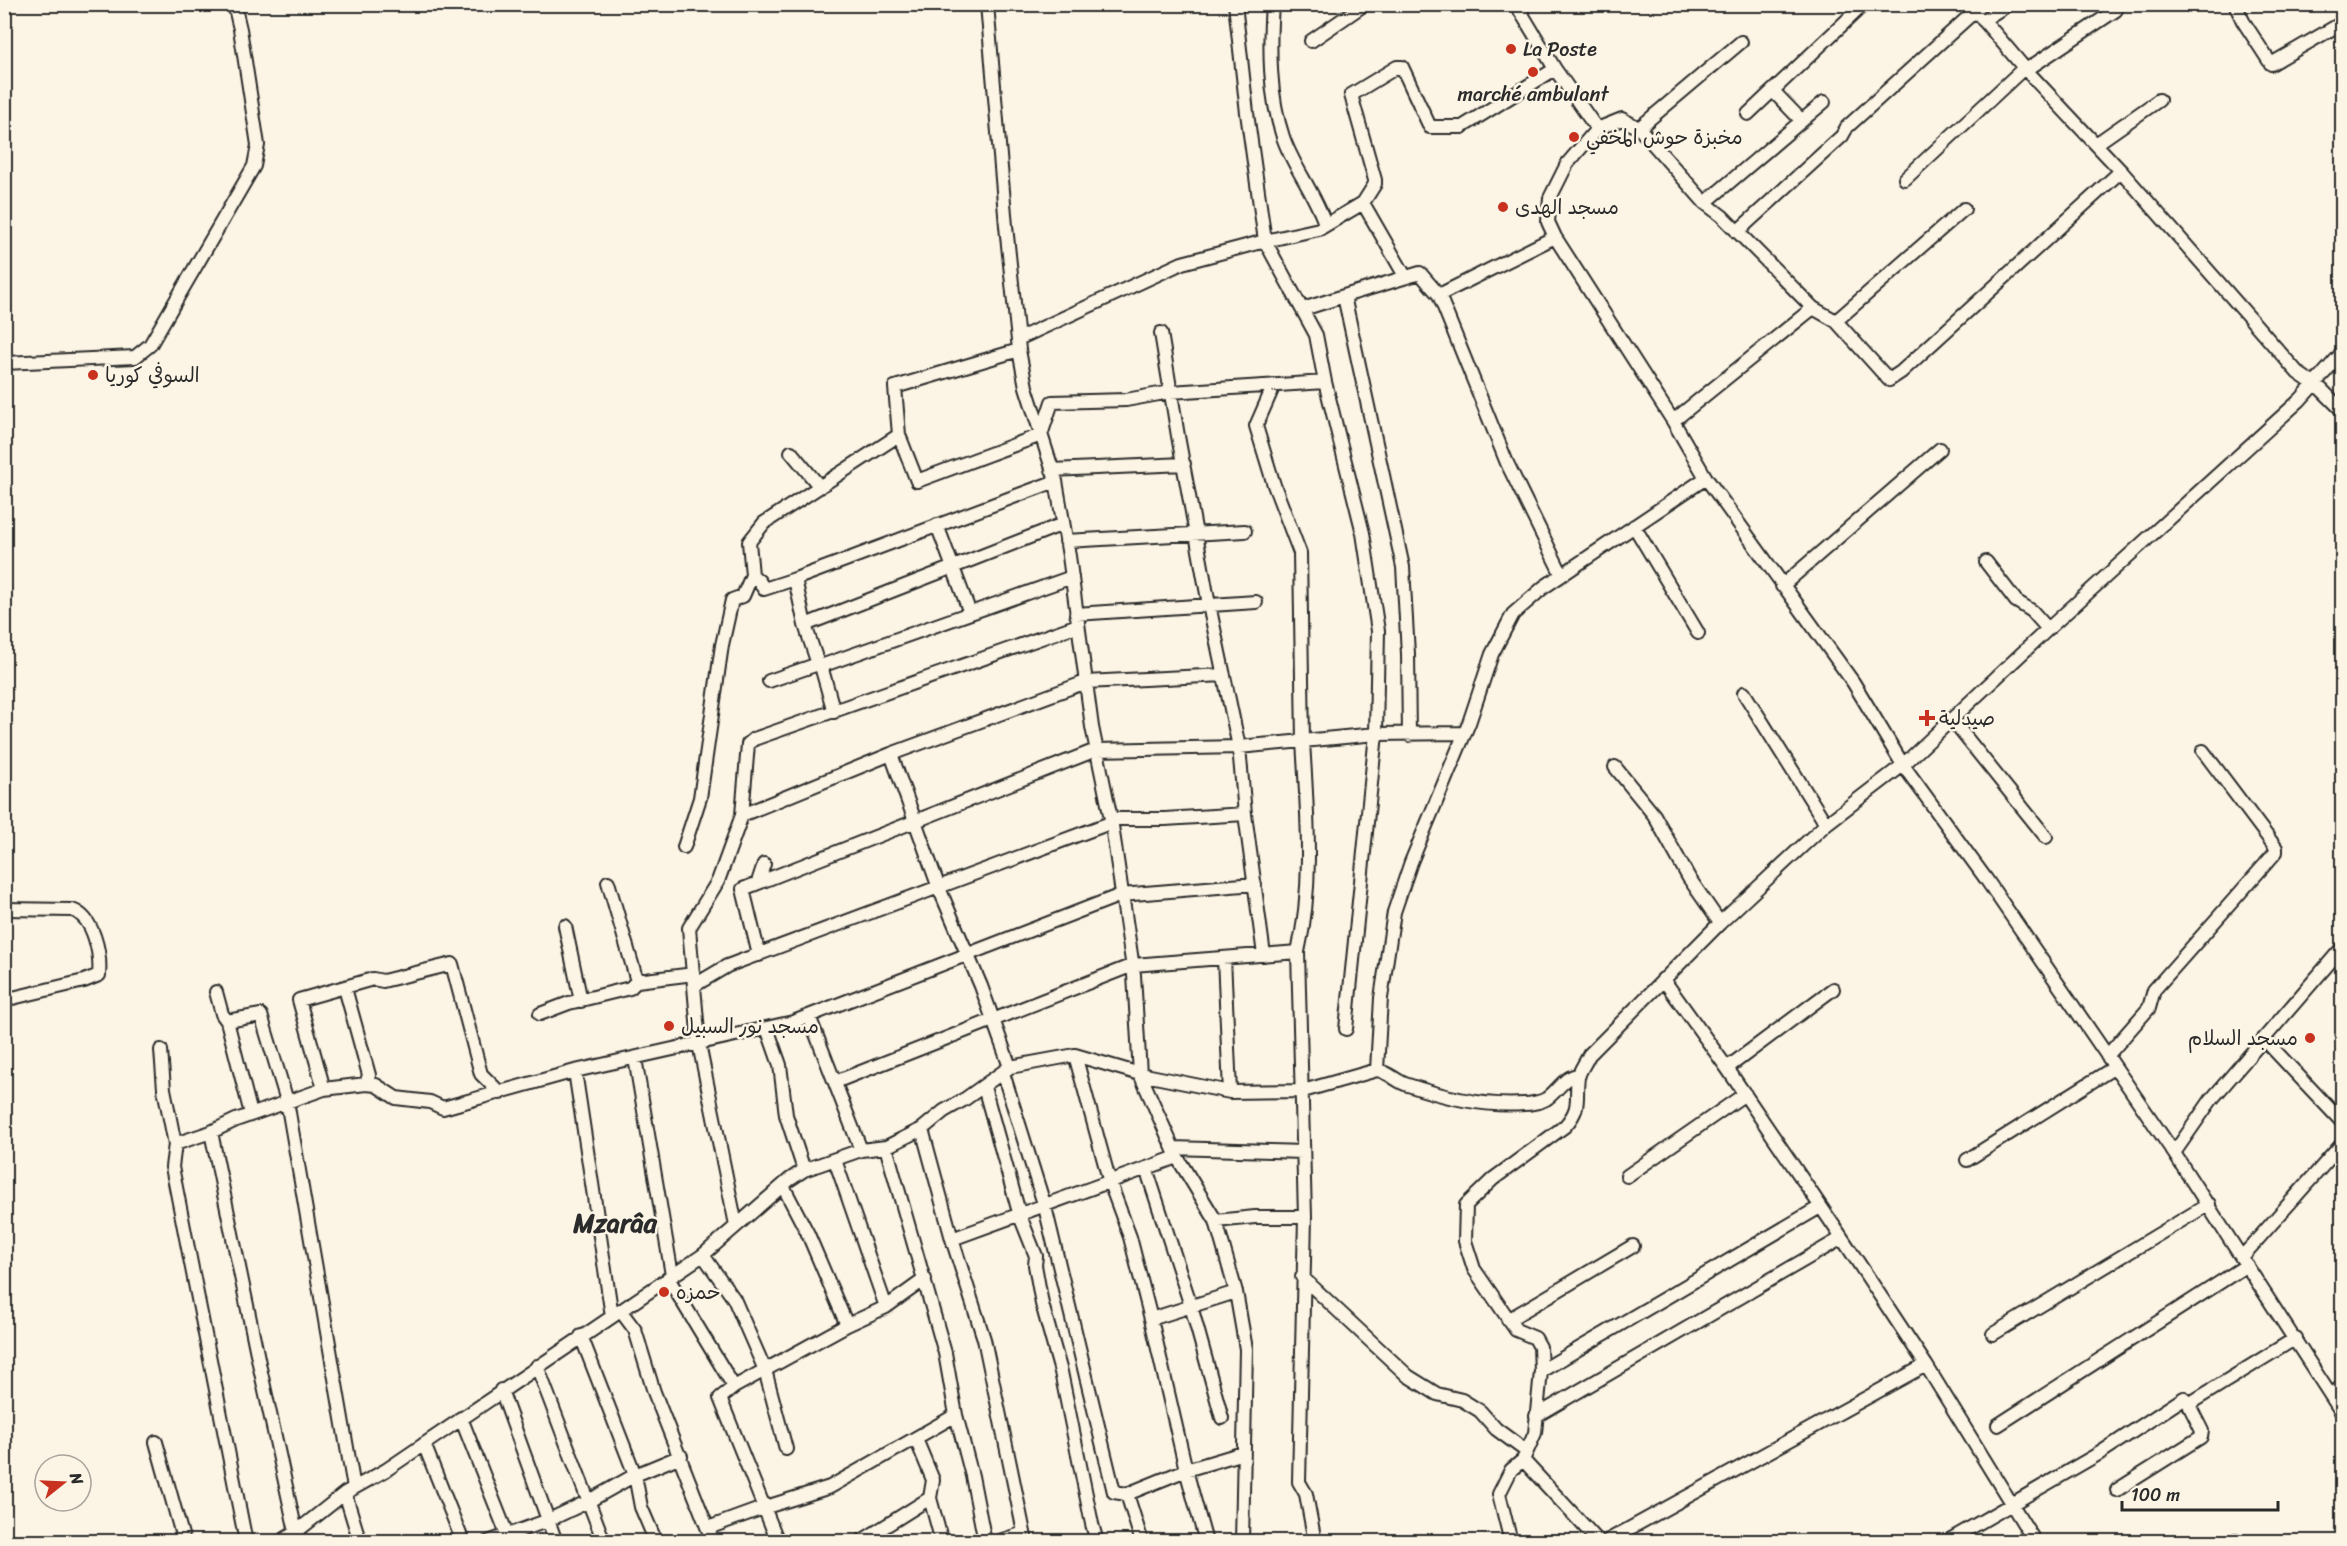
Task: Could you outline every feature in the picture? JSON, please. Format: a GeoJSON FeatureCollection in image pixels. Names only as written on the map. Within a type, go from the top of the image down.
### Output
{"type":"FeatureCollection","features":[{"type":"Feature","properties":{"kind":"street"},"geometry":{"type":"LineString","coordinates":[[4,363],[135,357],[150,345],[254,166],[258,145],[234,4]]}},
{"type":"Feature","properties":{"kind":"street"},"geometry":{"type":"LineString","coordinates":[[987,4],[1019,345],[1026,387],[1054,476],[1072,577],[1096,750],[1111,821],[1133,965],[1140,1074],[1175,1153],[1216,1221],[1236,1292],[1246,1349],[1242,1542]]}},
{"type":"Feature","properties":{"kind":"street"},"geometry":{"type":"LineString","coordinates":[[1235,4],[1246,113],[1265,241],[1316,335],[1325,382],[1363,533],[1378,631],[1376,734],[1346,1029]]}},
{"type":"Feature","properties":{"kind":"street"},"geometry":{"type":"LineString","coordinates":[[1272,4],[1269,44],[1273,90],[1283,137],[1321,210],[1325,224]]}},
{"type":"Feature","properties":{"kind":"street"},"geometry":{"type":"LineString","coordinates":[[1311,41],[1365,4]]}},
{"type":"Feature","properties":{"kind":"street"},"geometry":{"type":"LineString","coordinates":[[1516,4],[1555,69],[1597,129]]}},
{"type":"Feature","properties":{"kind":"street"},"geometry":{"type":"LineString","coordinates":[[1748,114],[1864,4]]}},
{"type":"Feature","properties":{"kind":"street"},"geometry":{"type":"LineString","coordinates":[[1737,232],[1842,136],[1847,127],[1976,12],[2009,4]]}},
{"type":"Feature","properties":{"kind":"street"},"geometry":{"type":"LineString","coordinates":[[2235,4],[2243,21],[2271,64],[2343,23]]}},
{"type":"Feature","properties":{"kind":"street"},"geometry":{"type":"LineString","coordinates":[[1905,178],[2025,69],[2116,10]]}},
{"type":"Feature","properties":{"kind":"street"},"geometry":{"type":"LineString","coordinates":[[1976,12],[2025,69],[2121,171],[2298,373],[2314,383],[2343,410]]}},
{"type":"Feature","properties":{"kind":"street"},"geometry":{"type":"LineString","coordinates":[[1639,128],[1741,42]]}},
{"type":"Feature","properties":{"kind":"street"},"geometry":{"type":"LineString","coordinates":[[1041,435],[917,481],[899,435],[895,387],[1019,345],[1182,263],[1319,229],[1363,203],[1375,184],[1375,180],[1352,95],[1400,66],[1430,127],[1457,128],[1555,69]]}},
{"type":"Feature","properties":{"kind":"street"},"geometry":{"type":"LineString","coordinates":[[1773,91],[1802,121]]}},
{"type":"Feature","properties":{"kind":"street"},"geometry":{"type":"LineString","coordinates":[[2096,144],[2159,100]]}},
{"type":"Feature","properties":{"kind":"street"},"geometry":{"type":"LineString","coordinates":[[1705,203],[1824,102]]}},
{"type":"Feature","properties":{"kind":"street"},"geometry":{"type":"LineString","coordinates":[[2121,171],[1901,372],[1889,380],[1836,321],[1814,308],[1722,216],[1705,203],[1639,128],[1622,119],[1597,129],[1567,164],[1550,198],[1548,222],[1555,237],[1673,421],[1706,478],[1853,682],[1903,765],[1986,879],[2209,1204],[2343,1413]]}},
{"type":"Feature","properties":{"kind":"street"},"geometry":{"type":"LineString","coordinates":[[1363,203],[1405,276]]}},
{"type":"Feature","properties":{"kind":"street"},"geometry":{"type":"LineString","coordinates":[[1836,321],[1964,209]]}},
{"type":"Feature","properties":{"kind":"street"},"geometry":{"type":"LineString","coordinates":[[1439,295],[1555,237]]}},
{"type":"Feature","properties":{"kind":"street"},"geometry":{"type":"LineString","coordinates":[[1303,309],[1420,273],[1439,295],[1507,463],[1562,575]]}},
{"type":"Feature","properties":{"kind":"street"},"geometry":{"type":"LineString","coordinates":[[1344,296],[1403,567],[1408,654],[1409,735]]}},
{"type":"Feature","properties":{"kind":"street"},"geometry":{"type":"LineString","coordinates":[[1673,421],[1814,308]]}},
{"type":"Feature","properties":{"kind":"street"},"geometry":{"type":"LineString","coordinates":[[1161,333],[1209,605],[1239,747],[1245,814],[1264,955]]}},
{"type":"Feature","properties":{"kind":"street"},"geometry":{"type":"LineString","coordinates":[[1511,1542],[1499,1494],[1511,1470],[1524,1455],[1535,1433],[1541,1371],[1540,1347],[1535,1338],[1516,1330],[1474,1269],[1465,1240],[1466,1205],[1493,1179],[1565,1126],[1575,1116],[1578,1101],[1578,1075],[1589,1055],[1720,922],[1826,824],[1903,765],[2048,629],[2300,400],[2343,353]]}},
{"type":"Feature","properties":{"kind":"street"},"geometry":{"type":"LineString","coordinates":[[1041,435],[1052,402],[1126,400],[1170,392],[1325,382]]}},
{"type":"Feature","properties":{"kind":"street"},"geometry":{"type":"LineString","coordinates":[[1274,385],[1256,426],[1274,485],[1300,553],[1303,741],[1310,850],[1305,922],[1298,952],[1305,1217],[1299,1482],[1306,1494],[1315,1542]]}},
{"type":"Feature","properties":{"kind":"street"},"geometry":{"type":"LineString","coordinates":[[684,847],[700,798],[722,645],[732,600],[743,596],[752,575],[749,542],[764,523],[899,435]]}},
{"type":"Feature","properties":{"kind":"street"},"geometry":{"type":"LineString","coordinates":[[1782,586],[1940,449]]}},
{"type":"Feature","properties":{"kind":"street"},"geometry":{"type":"LineString","coordinates":[[791,452],[820,487]]}},
{"type":"Feature","properties":{"kind":"street"},"geometry":{"type":"LineString","coordinates":[[752,575],[759,580],[764,590],[937,525],[1054,476],[1184,464]]}},
{"type":"Feature","properties":{"kind":"street"},"geometry":{"type":"LineString","coordinates":[[1377,1070],[1381,998],[1394,912],[1411,862],[1465,733],[1492,654],[1513,614],[1544,587],[1706,478]]}},
{"type":"Feature","properties":{"kind":"street"},"geometry":{"type":"LineString","coordinates":[[805,625],[1063,524]]}},
{"type":"Feature","properties":{"kind":"street"},"geometry":{"type":"LineString","coordinates":[[937,525],[970,613]]}},
{"type":"Feature","properties":{"kind":"street"},"geometry":{"type":"LineString","coordinates":[[1634,526],[1698,633]]}},
{"type":"Feature","properties":{"kind":"street"},"geometry":{"type":"LineString","coordinates":[[1066,541],[1245,531]]}},
{"type":"Feature","properties":{"kind":"street"},"geometry":{"type":"LineString","coordinates":[[1986,562],[2016,601],[2032,611],[2048,629]]}},
{"type":"Feature","properties":{"kind":"street"},"geometry":{"type":"LineString","coordinates":[[769,681],[1072,577]]}},
{"type":"Feature","properties":{"kind":"street"},"geometry":{"type":"LineString","coordinates":[[795,579],[805,625],[834,712]]}},
{"type":"Feature","properties":{"kind":"street"},"geometry":{"type":"LineString","coordinates":[[735,1225],[699,1044],[689,928],[718,881],[742,815],[748,744],[754,739],[834,712],[1077,619],[1256,602]]}},
{"type":"Feature","properties":{"kind":"street"},"geometry":{"type":"LineString","coordinates":[[742,815],[891,754],[1086,681],[1224,675]]}},
{"type":"Feature","properties":{"kind":"street"},"geometry":{"type":"LineString","coordinates":[[1744,693],[1826,824]]}},
{"type":"Feature","properties":{"kind":"street"},"geometry":{"type":"LineString","coordinates":[[1952,720],[2046,837]]}},
{"type":"Feature","properties":{"kind":"street"},"geometry":{"type":"LineString","coordinates":[[759,955],[743,889],[1096,750],[1239,747],[1376,734],[1465,733]]}},
{"type":"Feature","properties":{"kind":"street"},"geometry":{"type":"LineString","coordinates":[[2108,1056],[2149,1008],[2154,990],[2276,852],[2276,848],[2203,751]]}},
{"type":"Feature","properties":{"kind":"street"},"geometry":{"type":"LineString","coordinates":[[891,754],[939,888],[994,1020],[1045,1207],[1114,1492],[1126,1494],[1186,1470],[1243,1453]]}},
{"type":"Feature","properties":{"kind":"street"},"geometry":{"type":"LineString","coordinates":[[1615,767],[1654,815],[1689,878],[1720,922]]}},
{"type":"Feature","properties":{"kind":"street"},"geometry":{"type":"LineString","coordinates":[[540,1014],[630,988],[637,981],[694,980],[1111,821],[1245,814]]}},
{"type":"Feature","properties":{"kind":"street"},"geometry":{"type":"LineString","coordinates":[[758,882],[764,864]]}},
{"type":"Feature","properties":{"kind":"street"},"geometry":{"type":"LineString","coordinates":[[608,882],[637,981]]}},
{"type":"Feature","properties":{"kind":"street"},"geometry":{"type":"LineString","coordinates":[[175,1144],[211,1132],[251,1114],[324,1089],[376,1085],[396,1098],[430,1102],[443,1108],[575,1071],[793,1022],[1122,895],[1255,884]]}},
{"type":"Feature","properties":{"kind":"street"},"geometry":{"type":"LineString","coordinates":[[4,909],[72,910],[81,913],[90,926],[100,965],[99,975],[84,981],[4,999]]}},
{"type":"Feature","properties":{"kind":"street"},"geometry":{"type":"LineString","coordinates":[[565,926],[581,1001]]}},
{"type":"Feature","properties":{"kind":"street"},"geometry":{"type":"LineString","coordinates":[[2174,1153],[2211,1100],[2343,948]]}},
{"type":"Feature","properties":{"kind":"street"},"geometry":{"type":"LineString","coordinates":[[835,1082],[1133,965],[1298,952]]}},
{"type":"Feature","properties":{"kind":"street"},"geometry":{"type":"LineString","coordinates":[[1224,958],[1230,1092]]}},
{"type":"Feature","properties":{"kind":"street"},"geometry":{"type":"LineString","coordinates":[[324,1089],[299,1000],[373,979],[382,981],[453,964],[481,1074],[500,1093]]}},
{"type":"Feature","properties":{"kind":"street"},"geometry":{"type":"LineString","coordinates":[[1663,979],[1745,1094],[1926,1365],[2035,1542]]}},
{"type":"Feature","properties":{"kind":"street"},"geometry":{"type":"LineString","coordinates":[[345,988],[369,1075],[366,1084]]}},
{"type":"Feature","properties":{"kind":"street"},"geometry":{"type":"LineString","coordinates":[[1727,1068],[1833,989]]}},
{"type":"Feature","properties":{"kind":"street"},"geometry":{"type":"LineString","coordinates":[[216,992],[222,1014],[227,1021],[251,1114]]}},
{"type":"Feature","properties":{"kind":"street"},"geometry":{"type":"LineString","coordinates":[[227,1021],[261,1015],[287,1101],[349,1490],[360,1542]]}},
{"type":"Feature","properties":{"kind":"street"},"geometry":{"type":"LineString","coordinates":[[808,1016],[861,1150]]}},
{"type":"Feature","properties":{"kind":"street"},"geometry":{"type":"LineString","coordinates":[[767,1028],[780,1065],[786,1115],[804,1170]]}},
{"type":"Feature","properties":{"kind":"street"},"geometry":{"type":"LineString","coordinates":[[2264,1039],[2343,1122]]}},
{"type":"Feature","properties":{"kind":"street"},"geometry":{"type":"LineString","coordinates":[[161,1050],[164,1089],[175,1144],[172,1167],[246,1542]]}},
{"type":"Feature","properties":{"kind":"street"},"geometry":{"type":"LineString","coordinates":[[280,1542],[298,1537],[349,1490],[386,1470],[703,1255],[735,1225],[804,1170],[861,1150],[886,1147],[922,1129],[944,1111],[984,1087],[1006,1070],[1075,1055],[1140,1074],[1230,1092],[1303,1090],[1377,1070],[1386,1072],[1400,1082],[1440,1096],[1501,1104],[1524,1104],[1544,1100],[1570,1075],[1578,1075]]}},
{"type":"Feature","properties":{"kind":"street"},"geometry":{"type":"LineString","coordinates":[[1075,1055],[1110,1183],[1130,1237],[1186,1470],[1206,1542]]}},
{"type":"Feature","properties":{"kind":"street"},"geometry":{"type":"LineString","coordinates":[[635,1058],[670,1277],[731,1382]]}},
{"type":"Feature","properties":{"kind":"street"},"geometry":{"type":"LineString","coordinates":[[1967,1160],[2115,1067]]}},
{"type":"Feature","properties":{"kind":"street"},"geometry":{"type":"LineString","coordinates":[[575,1071],[616,1313],[635,1330],[654,1392],[713,1542]]}},
{"type":"Feature","properties":{"kind":"street"},"geometry":{"type":"LineString","coordinates":[[984,1087],[1020,1216],[1036,1256],[1035,1265],[1042,1304],[1061,1372],[1097,1542]]}},
{"type":"Feature","properties":{"kind":"street"},"geometry":{"type":"LineString","coordinates":[[1627,1176],[1745,1094]]}},
{"type":"Feature","properties":{"kind":"street"},"geometry":{"type":"LineString","coordinates":[[922,1129],[952,1239],[984,1339],[1025,1538],[996,1542]]}},
{"type":"Feature","properties":{"kind":"street"},"geometry":{"type":"LineString","coordinates":[[211,1132],[298,1537]]}},
{"type":"Feature","properties":{"kind":"street"},"geometry":{"type":"LineString","coordinates":[[1998,1425],[2245,1261],[2343,1144]]}},
{"type":"Feature","properties":{"kind":"street"},"geometry":{"type":"LineString","coordinates":[[886,1147],[945,1353],[956,1415],[972,1476],[985,1542]]}},
{"type":"Feature","properties":{"kind":"street"},"geometry":{"type":"LineString","coordinates":[[952,1239],[1110,1183],[1175,1153],[1303,1152]]}},
{"type":"Feature","properties":{"kind":"street"},"geometry":{"type":"LineString","coordinates":[[836,1160],[886,1307]]}},
{"type":"Feature","properties":{"kind":"street"},"geometry":{"type":"LineString","coordinates":[[1146,1168],[1191,1306],[1222,1418]]}},
{"type":"Feature","properties":{"kind":"street"},"geometry":{"type":"LineString","coordinates":[[783,1186],[808,1234],[847,1324]]}},
{"type":"Feature","properties":{"kind":"street"},"geometry":{"type":"LineString","coordinates":[[1993,1334],[2209,1204]]}},
{"type":"Feature","properties":{"kind":"street"},"geometry":{"type":"LineString","coordinates":[[1541,1371],[1820,1207]]}},
{"type":"Feature","properties":{"kind":"street"},"geometry":{"type":"LineString","coordinates":[[1216,1221],[1255,1217],[1305,1217]]}},
{"type":"Feature","properties":{"kind":"street"},"geometry":{"type":"LineString","coordinates":[[1536,1416],[1842,1238]]}},
{"type":"Feature","properties":{"kind":"street"},"geometry":{"type":"LineString","coordinates":[[1508,1320],[1633,1246]]}},
{"type":"Feature","properties":{"kind":"street"},"geometry":{"type":"LineString","coordinates":[[703,1255],[734,1299],[765,1370],[786,1449]]}},
{"type":"Feature","properties":{"kind":"street"},"geometry":{"type":"LineString","coordinates":[[1302,1277],[1408,1376],[1437,1394],[1462,1401],[1480,1411],[1524,1455],[1599,1542]]}},
{"type":"Feature","properties":{"kind":"street"},"geometry":{"type":"LineString","coordinates":[[778,1542],[720,1398],[731,1382],[765,1370],[847,1324],[886,1307],[925,1279]]}},
{"type":"Feature","properties":{"kind":"street"},"geometry":{"type":"LineString","coordinates":[[1151,1319],[1236,1292]]}},
{"type":"Feature","properties":{"kind":"street"},"geometry":{"type":"LineString","coordinates":[[581,1336],[635,1475],[641,1507],[656,1542]]}},
{"type":"Feature","properties":{"kind":"street"},"geometry":{"type":"LineString","coordinates":[[2190,1405],[2296,1338]]}},
{"type":"Feature","properties":{"kind":"street"},"geometry":{"type":"LineString","coordinates":[[1605,1542],[1926,1365]]}},
{"type":"Feature","properties":{"kind":"street"},"geometry":{"type":"LineString","coordinates":[[537,1366],[604,1542]]}},
{"type":"Feature","properties":{"kind":"street"},"geometry":{"type":"LineString","coordinates":[[2331,1396],[2343,1386]]}},
{"type":"Feature","properties":{"kind":"street"},"geometry":{"type":"LineString","coordinates":[[501,1390],[556,1542]]}},
{"type":"Feature","properties":{"kind":"street"},"geometry":{"type":"LineString","coordinates":[[1946,1542],[2100,1453],[2184,1398],[2190,1405],[2202,1431],[2201,1437],[2117,1490]]}},
{"type":"Feature","properties":{"kind":"street"},"geometry":{"type":"LineString","coordinates":[[708,1528],[830,1487],[956,1415]]}},
{"type":"Feature","properties":{"kind":"street"},"geometry":{"type":"LineString","coordinates":[[461,1418],[509,1538]]}},
{"type":"Feature","properties":{"kind":"street"},"geometry":{"type":"LineString","coordinates":[[916,1439],[933,1480],[930,1498],[942,1542]]}},
{"type":"Feature","properties":{"kind":"street"},"geometry":{"type":"LineString","coordinates":[[156,1442],[184,1542]]}},
{"type":"Feature","properties":{"kind":"street"},"geometry":{"type":"LineString","coordinates":[[424,1444],[463,1542]]}},
{"type":"Feature","properties":{"kind":"street"},"geometry":{"type":"LineString","coordinates":[[488,1542],[509,1538],[589,1501],[635,1475],[681,1456]]}},
{"type":"Feature","properties":{"kind":"street"},"geometry":{"type":"LineString","coordinates":[[1126,1494],[1142,1542]]}},
{"type":"Feature","properties":{"kind":"street"},"geometry":{"type":"LineString","coordinates":[[860,1542],[930,1498]]}},
{"type":"Feature","properties":{"kind":"place","name":"La Poste"},"geometry":{"type":"Point","coordinates":[1511,49]}},
{"type":"Feature","properties":{"kind":"place","name":"marché ambulant"},"geometry":{"type":"Point","coordinates":[1533,72]}},
{"type":"Feature","properties":{"kind":"place","name":"مخبزة حوش المخفي"},"geometry":{"type":"Point","coordinates":[1574,137]}},
{"type":"Feature","properties":{"kind":"place","name":"مسجد الهدى"},"geometry":{"type":"Point","coordinates":[1503,207]}},
{"type":"Feature","properties":{"kind":"place","name":"السوفي كوريا"},"geometry":{"type":"Point","coordinates":[93,375]}},
{"type":"Feature","properties":{"kind":"place","name":"صيدلية"},"geometry":{"type":"Point","coordinates":[1927,718]}},
{"type":"Feature","properties":{"kind":"place","name":"مسجد نور السبيل"},"geometry":{"type":"Point","coordinates":[669,1026]}},
{"type":"Feature","properties":{"kind":"place","name":"مسجد السلام"},"geometry":{"type":"Point","coordinates":[2310,1038]}},
{"type":"Feature","properties":{"kind":"place","name":"حمزه"},"geometry":{"type":"Point","coordinates":[664,1292]}},
{"type":"Feature","properties":{"kind":"district","name":"Mzarâa"},"geometry":{"type":"Point","coordinates":[615,1223]}}]}
